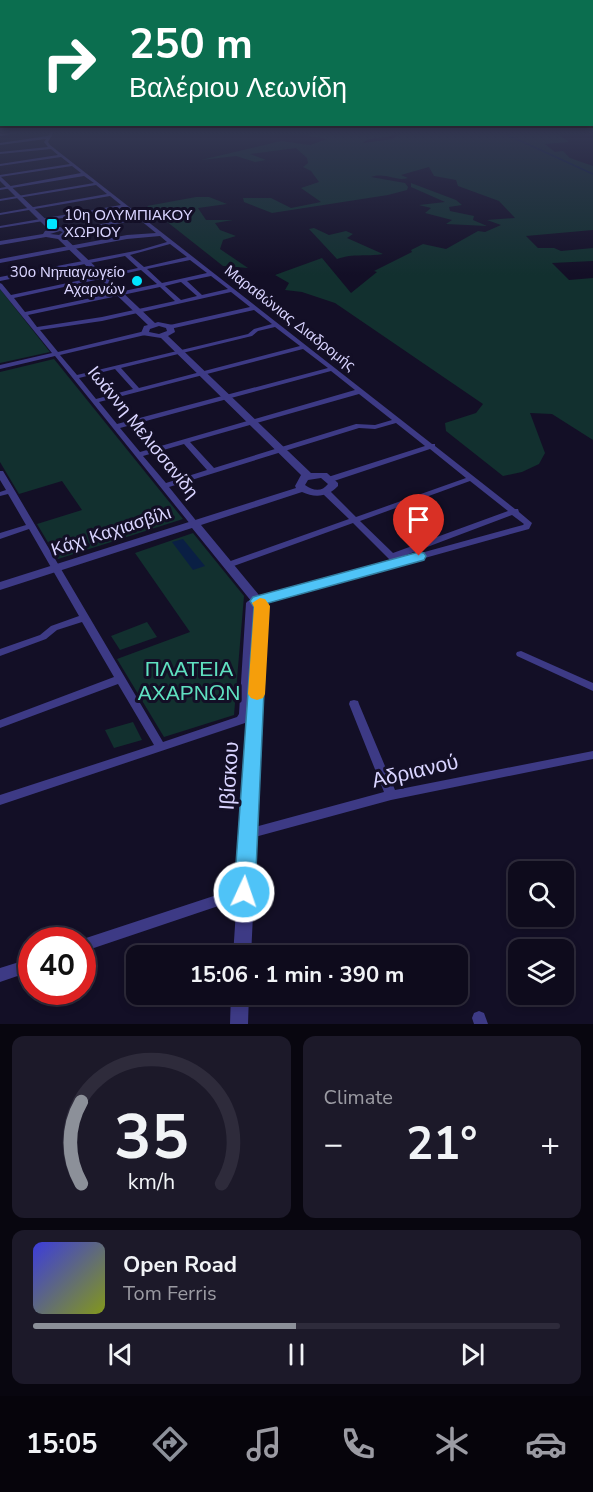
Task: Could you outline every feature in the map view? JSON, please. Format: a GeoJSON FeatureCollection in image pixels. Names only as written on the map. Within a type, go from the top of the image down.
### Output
{"type":"FeatureCollection","features":[{"type":"Feature","properties":{"kind":"street"},"geometry":{"type":"LineString","coordinates":[[2,180],[53,230]]}},
{"type":"Feature","properties":{"kind":"street"},"geometry":{"type":"LineString","coordinates":[[0,189],[49,180]]}},
{"type":"Feature","properties":{"kind":"street","name":"Μαραθώνιας Διαδρομής"},"geometry":{"type":"LineString","coordinates":[[92,180],[528,523],[526,526],[395,560]]}},
{"type":"Feature","properties":{"kind":"street"},"geometry":{"type":"LineString","coordinates":[[0,200],[97,184]]}},
{"type":"Feature","properties":{"kind":"street"},"geometry":{"type":"LineString","coordinates":[[0,214],[111,195]]}},
{"type":"Feature","properties":{"kind":"street"},"geometry":{"type":"LineString","coordinates":[[0,228],[125,206]]}},
{"type":"Feature","properties":{"kind":"street"},"geometry":{"type":"LineString","coordinates":[[46,235],[53,230],[68,231],[141,218]]}},
{"type":"Feature","properties":{"kind":"street"},"geometry":{"type":"LineString","coordinates":[[0,243],[46,235],[60,237],[66,235],[68,231]]}},
{"type":"Feature","properties":{"kind":"street"},"geometry":{"type":"LineString","coordinates":[[0,261],[127,237],[161,234]]}},
{"type":"Feature","properties":{"kind":"street"},"geometry":{"type":"LineString","coordinates":[[60,237],[153,325]]}},
{"type":"Feature","properties":{"kind":"street"},"geometry":{"type":"LineString","coordinates":[[0,279],[126,254],[171,242]]}},
{"type":"Feature","properties":{"kind":"street"},"geometry":{"type":"LineString","coordinates":[[126,254],[180,302]]}},
{"type":"Feature","properties":{"kind":"street"},"geometry":{"type":"LineString","coordinates":[[19,258],[32,273]]}},
{"type":"Feature","properties":{"kind":"street"},"geometry":{"type":"LineString","coordinates":[[10,297],[192,258]]}},
{"type":"Feature","properties":{"kind":"street"},"geometry":{"type":"LineString","coordinates":[[24,314],[212,274]]}},
{"type":"Feature","properties":{"kind":"street"},"geometry":{"type":"LineString","coordinates":[[182,280],[201,297]]}},
{"type":"Feature","properties":{"kind":"street","name":"Ιωάννη Μελισσανίδη"},"geometry":{"type":"LineString","coordinates":[[0,285],[258,601]]}},
{"type":"Feature","properties":{"kind":"street"},"geometry":{"type":"LineString","coordinates":[[36,329],[138,311],[232,290]]}},
{"type":"Feature","properties":{"kind":"street"},"geometry":{"type":"LineString","coordinates":[[145,333],[145,329],[153,325],[170,327],[255,308]]}},
{"type":"Feature","properties":{"kind":"street"},"geometry":{"type":"LineString","coordinates":[[75,377],[250,334],[256,330],[277,325]]}},
{"type":"Feature","properties":{"kind":"street"},"geometry":{"type":"LineString","coordinates":[[0,367],[145,333],[163,336],[171,332],[170,327]]}},
{"type":"Feature","properties":{"kind":"street"},"geometry":{"type":"LineString","coordinates":[[163,336],[308,476]]}},
{"type":"Feature","properties":{"kind":"street"},"geometry":{"type":"LineString","coordinates":[[95,401],[305,347]]}},
{"type":"Feature","properties":{"kind":"street"},"geometry":{"type":"LineString","coordinates":[[117,367],[138,390]]}},
{"type":"Feature","properties":{"kind":"street"},"geometry":{"type":"LineString","coordinates":[[116,428],[333,369]]}},
{"type":"Feature","properties":{"kind":"street"},"geometry":{"type":"LineString","coordinates":[[138,455],[361,391]]}},
{"type":"Feature","properties":{"kind":"street"},"geometry":{"type":"LineString","coordinates":[[164,486],[359,426],[375,427],[398,420]]}},
{"type":"Feature","properties":{"kind":"street"},"geometry":{"type":"LineString","coordinates":[[185,441],[212,471]]}},
{"type":"Feature","properties":{"kind":"street"},"geometry":{"type":"LineString","coordinates":[[331,479],[333,486],[326,492],[310,493],[302,489],[300,483],[308,476],[323,475],[331,479],[432,446]]}},
{"type":"Feature","properties":{"kind":"street"},"geometry":{"type":"LineString","coordinates":[[0,472],[160,746]]}},
{"type":"Feature","properties":{"kind":"street"},"geometry":{"type":"LineString","coordinates":[[228,565],[472,478]]}},
{"type":"Feature","properties":{"kind":"street","name":"Κάχι Καχιασβίλι"},"geometry":{"type":"LineString","coordinates":[[0,586],[302,489]]}},
{"type":"Feature","properties":{"kind":"street"},"geometry":{"type":"LineString","coordinates":[[0,494],[11,491]]}},
{"type":"Feature","properties":{"kind":"street"},"geometry":{"type":"LineString","coordinates":[[326,492],[395,560]]}},
{"type":"Feature","properties":{"kind":"street"},"geometry":{"type":"LineString","coordinates":[[0,800],[160,746],[234,724],[243,717],[250,605],[395,560],[515,511]]}},
{"type":"Feature","properties":{"kind":"street"},"geometry":{"type":"LineString","coordinates":[[0,536],[31,526]]}},
{"type":"Feature","properties":{"kind":"street","name":"Ιβίσκου"},"geometry":{"type":"LineString","coordinates":[[242,945],[262,606],[258,601]]}},
{"type":"Feature","properties":{"kind":"street"},"geometry":{"type":"LineString","coordinates":[[0,653],[43,638],[54,628],[84,618]]}},
{"type":"Feature","properties":{"kind":"street"},"geometry":{"type":"LineString","coordinates":[[521,654],[593,687]]}},
{"type":"Feature","properties":{"kind":"street"},"geometry":{"type":"LineString","coordinates":[[0,724],[120,678]]}},
{"type":"Feature","properties":{"kind":"street"},"geometry":{"type":"LineString","coordinates":[[354,704],[391,795]]}},
{"type":"Feature","properties":{"kind":"street","name":"Αδριανού"},"geometry":{"type":"LineString","coordinates":[[248,834],[391,795],[593,754]]}},
{"type":"Feature","properties":{"kind":"street"},"geometry":{"type":"LineString","coordinates":[[96,941],[244,892]]}},
{"type":"Feature","properties":{"kind":"street"},"geometry":{"type":"LineString","coordinates":[[0,975],[18,969]]}},
{"type":"Feature","properties":{"kind":"street"},"geometry":{"type":"LineString","coordinates":[[239,1024],[240,1005]]}},
{"type":"Feature","properties":{"kind":"green space"},"geometry":{"type":"Polygon","coordinates":[[[317,180],[387,180],[405,183],[408,187],[407,190],[388,195],[272,213],[244,202],[243,198],[271,198],[291,208],[321,202],[301,188],[319,182],[317,180]]]}},
{"type":"Feature","properties":{"kind":"green space"},"geometry":{"type":"Polygon","coordinates":[[[456,180],[593,180],[593,230],[526,236],[538,248],[554,248],[561,251],[593,248],[593,261],[552,263],[569,280],[593,278],[593,440],[552,414],[530,413],[545,453],[539,464],[522,472],[503,476],[446,431],[445,423],[476,413],[483,404],[335,303],[302,292],[285,290],[289,283],[275,275],[322,258],[351,293],[377,272],[374,271],[423,244],[446,249],[478,231],[485,232],[501,225],[487,220],[515,218],[499,201],[458,186],[456,180]]]}},
{"type":"Feature","properties":{"kind":"green space"},"geometry":{"type":"Polygon","coordinates":[[[411,183],[456,200],[462,205],[449,207],[450,211],[474,216],[473,220],[487,226],[446,224],[452,220],[425,213],[431,208],[419,205],[445,202],[411,187],[411,183]]]}},
{"type":"Feature","properties":{"kind":"green space"},"geometry":{"type":"Polygon","coordinates":[[[196,197],[209,197],[227,204],[198,208],[206,220],[233,220],[215,223],[220,230],[236,236],[223,240],[220,249],[248,268],[223,266],[147,206],[196,197]]]}},
{"type":"Feature","properties":{"kind":"green space"},"geometry":{"type":"Polygon","coordinates":[[[314,228],[329,235],[346,231],[353,234],[347,238],[383,254],[337,259],[309,229],[314,228]]]}},
{"type":"Feature","properties":{"kind":"green space"},"geometry":{"type":"Polygon","coordinates":[[[0,289],[50,352],[0,363],[0,289]]]}},
{"type":"Feature","properties":{"kind":"green space"},"geometry":{"type":"Polygon","coordinates":[[[54,359],[183,519],[58,559],[37,524],[82,510],[62,481],[19,494],[0,462],[0,372],[54,359]]]}},
{"type":"Feature","properties":{"kind":"green space","name":"ΠΛΑΤΕΙΑ ΑΧΑΡΝΩΝ"},"geometry":{"type":"Polygon","coordinates":[[[193,533],[244,596],[234,715],[164,737],[117,659],[190,632],[135,553],[193,533]]]}},
{"type":"Feature","properties":{"kind":"green space"},"geometry":{"type":"Polygon","coordinates":[[[147,622],[157,637],[120,650],[111,636],[147,622]]]}},
{"type":"Feature","properties":{"kind":"green space"},"geometry":{"type":"Polygon","coordinates":[[[133,722],[142,740],[114,748],[105,730],[133,722]]]}},
{"type":"Feature","properties":{"kind":"water"},"geometry":{"type":"Polygon","coordinates":[[[183,539],[205,566],[193,570],[172,542],[183,539]]]}},
{"type":"Feature","properties":{"kind":"slow traffic"},"geometry":{"type":"LineString","coordinates":[[257,694],[262,606],[260,603]]}},
{"type":"Feature","properties":{"kind":"place","name":"10η ΟΛΥΜΠΙΑΚΟΥ ΧΩΡΙΟΥ"},"geometry":{"type":"Point","coordinates":[52,224]}},
{"type":"Feature","properties":{"kind":"place","name":"30ο Νηπιαγωγείο Αχαρνών"},"geometry":{"type":"Point","coordinates":[137,281]}},
{"type":"Feature","properties":{"kind":"route"},"geometry":{"type":"LineString","coordinates":[[244,892],[262,606],[258,601],[419,556]]}}]}
